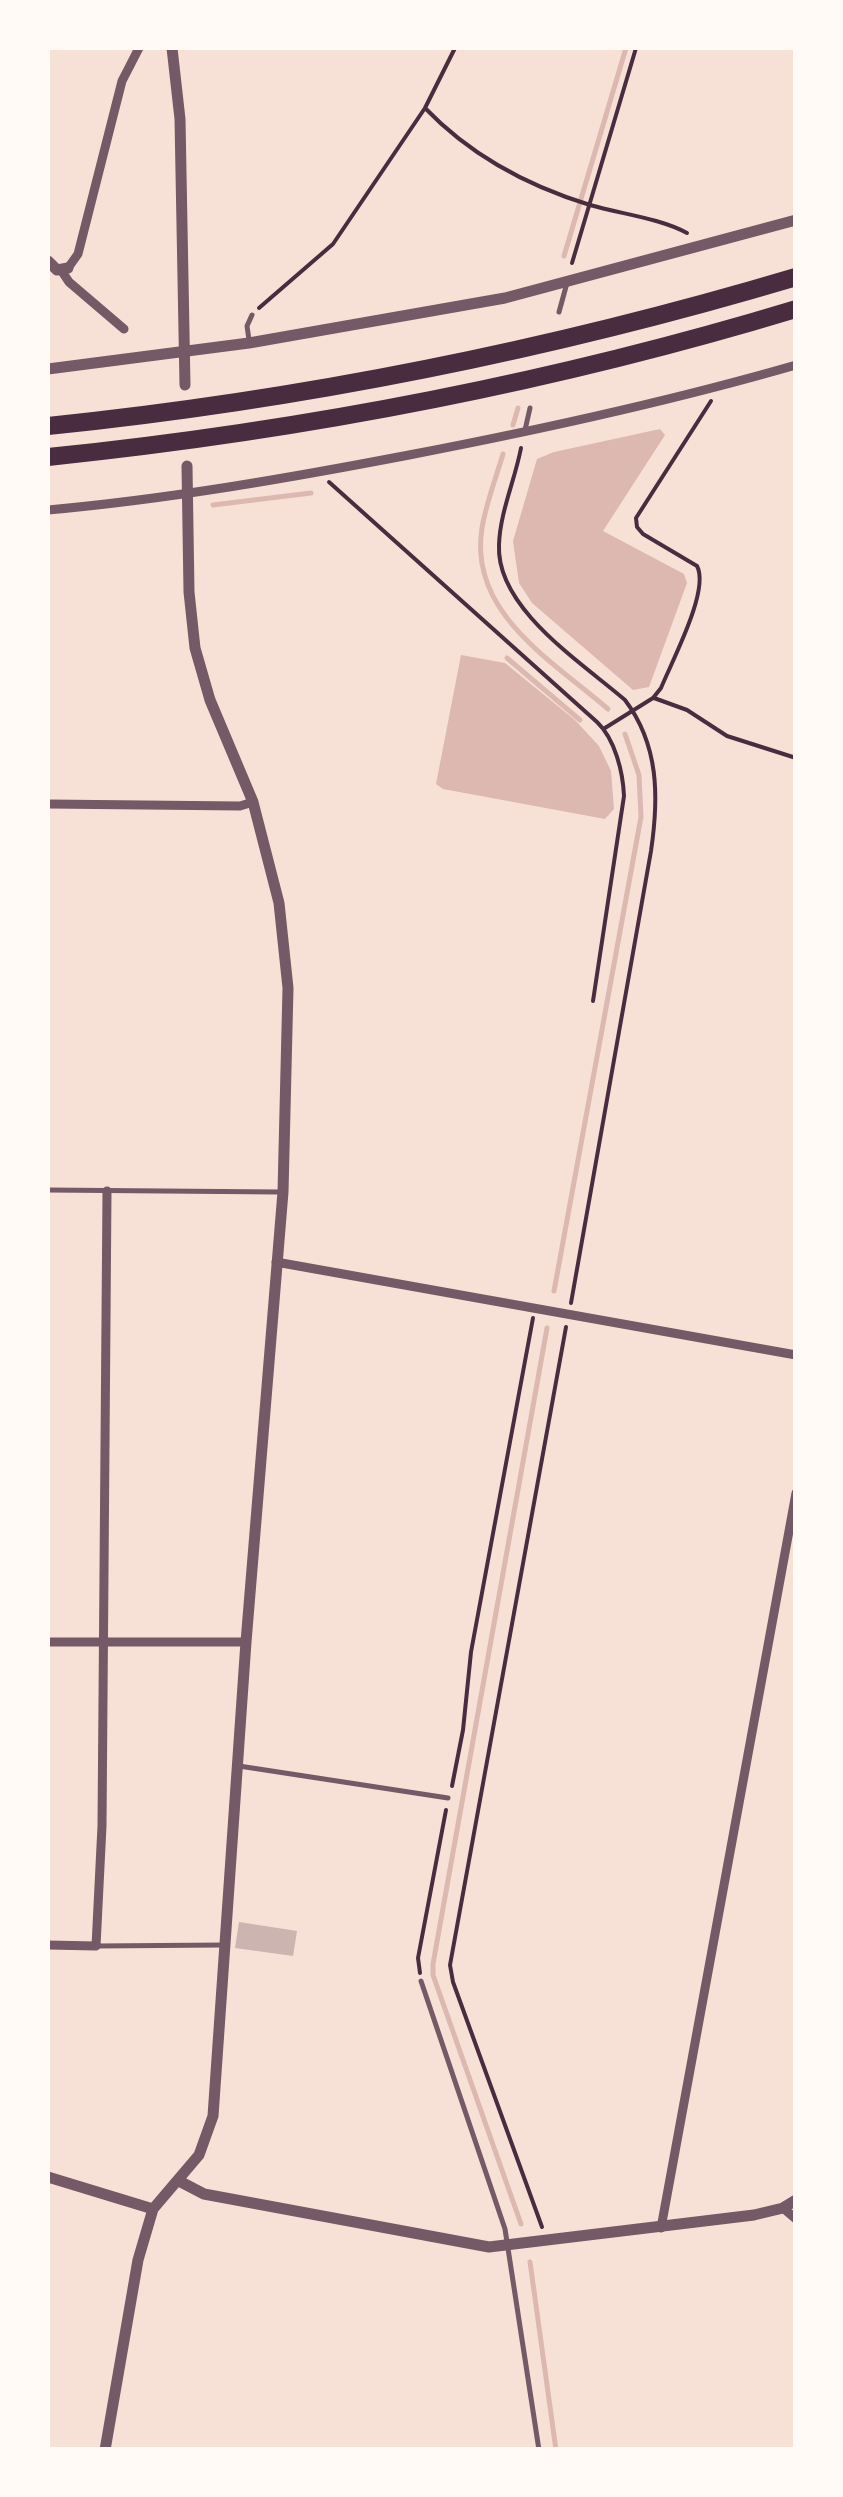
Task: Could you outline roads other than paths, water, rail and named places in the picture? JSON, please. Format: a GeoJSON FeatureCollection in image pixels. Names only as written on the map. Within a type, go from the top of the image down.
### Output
{"type":"FeatureCollection","features":[{"type":"Feature","properties":{"kind":"highway"},"geometry":{"type":"LineString","coordinates":[[48,426],[172,413],[484,358],[796,277]]}},
{"type":"Feature","properties":{"kind":"highway"},"geometry":{"type":"LineString","coordinates":[[48,457],[174,443],[466,392],[576,369],[796,309]]}},
{"type":"Feature","properties":{"kind":"street"},"geometry":{"type":"LineString","coordinates":[[64,269],[78,254],[122,81],[138,48]]}},
{"type":"Feature","properties":{"kind":"street"},"geometry":{"type":"LineString","coordinates":[[172,48],[180,118],[184,385]]}},
{"type":"Feature","properties":{"kind":"street"},"geometry":{"type":"LineString","coordinates":[[48,369],[249,343],[505,298],[796,220]]}},
{"type":"Feature","properties":{"kind":"street"},"geometry":{"type":"LineString","coordinates":[[48,261],[64,269],[70,282],[124,329]]}},
{"type":"Feature","properties":{"kind":"street"},"geometry":{"type":"LineString","coordinates":[[48,510],[188,494],[524,433],[796,366]]}},
{"type":"Feature","properties":{"kind":"street"},"geometry":{"type":"LineString","coordinates":[[105,2450],[138,2260],[153,2209],[199,2155],[212,2116],[283,1192],[288,988],[280,903],[253,802],[200,671],[191,622],[187,466]]}},
{"type":"Feature","properties":{"kind":"street"},"geometry":{"type":"LineString","coordinates":[[48,804],[240,806],[253,802]]}},
{"type":"Feature","properties":{"kind":"street"},"geometry":{"type":"LineString","coordinates":[[48,1946],[96,1946],[102,1826],[107,1191]]}},
{"type":"Feature","properties":{"kind":"street"},"geometry":{"type":"LineString","coordinates":[[276,1262],[796,1355]]}},
{"type":"Feature","properties":{"kind":"street"},"geometry":{"type":"LineString","coordinates":[[661,2228],[796,1494]]}},
{"type":"Feature","properties":{"kind":"street"},"geometry":{"type":"LineString","coordinates":[[48,1642],[246,1642]]}},
{"type":"Feature","properties":{"kind":"street"},"geometry":{"type":"LineString","coordinates":[[48,2177],[153,2209]]}},
{"type":"Feature","properties":{"kind":"street"},"geometry":{"type":"LineString","coordinates":[[179,2181],[204,2194],[449,2242],[508,2246],[661,2228],[783,2208],[796,2200]]}},
{"type":"Feature","properties":{"kind":"street"},"geometry":{"type":"LineString","coordinates":[[783,2208],[796,2220]]}},
{"type":"Feature","properties":{"kind":"lane"},"geometry":{"type":"LineString","coordinates":[[559,312],[567,283]]}},
{"type":"Feature","properties":{"kind":"lane"},"geometry":{"type":"LineString","coordinates":[[249,343],[247,326],[252,315]]}},
{"type":"Feature","properties":{"kind":"lane"},"geometry":{"type":"LineString","coordinates":[[524,433],[530,408]]}},
{"type":"Feature","properties":{"kind":"lane"},"geometry":{"type":"LineString","coordinates":[[48,1190],[283,1192]]}},
{"type":"Feature","properties":{"kind":"lane"},"geometry":{"type":"LineString","coordinates":[[236,1766],[448,1798]]}},
{"type":"Feature","properties":{"kind":"lane"},"geometry":{"type":"LineString","coordinates":[[96,1946],[224,1946]]}},
{"type":"Feature","properties":{"kind":"lane"},"geometry":{"type":"LineString","coordinates":[[421,1981],[506,2229],[539,2450]]}},
{"type":"Feature","properties":{"kind":"waterway"},"geometry":{"type":"LineString","coordinates":[[564,256],[626,48]]}},
{"type":"Feature","properties":{"kind":"waterway"},"geometry":{"type":"LineString","coordinates":[[513,425],[518,408]]}},
{"type":"Feature","properties":{"kind":"waterway"},"geometry":{"type":"LineString","coordinates":[[503,454],[482,528],[481,558],[488,585],[519,632],[608,709]]}},
{"type":"Feature","properties":{"kind":"waterway"},"geometry":{"type":"LineString","coordinates":[[213,505],[311,493]]}},
{"type":"Feature","properties":{"kind":"waterway"},"geometry":{"type":"LineString","coordinates":[[507,658],[580,720]]}},
{"type":"Feature","properties":{"kind":"waterway"},"geometry":{"type":"LineString","coordinates":[[554,1291],[641,817],[639,775],[625,734]]}},
{"type":"Feature","properties":{"kind":"waterway"},"geometry":{"type":"LineString","coordinates":[[521,2224],[433,1975],[433,1964],[547,1328]]}},
{"type":"Feature","properties":{"kind":"waterway"},"geometry":{"type":"LineString","coordinates":[[530,2262],[556,2450]]}}]}
